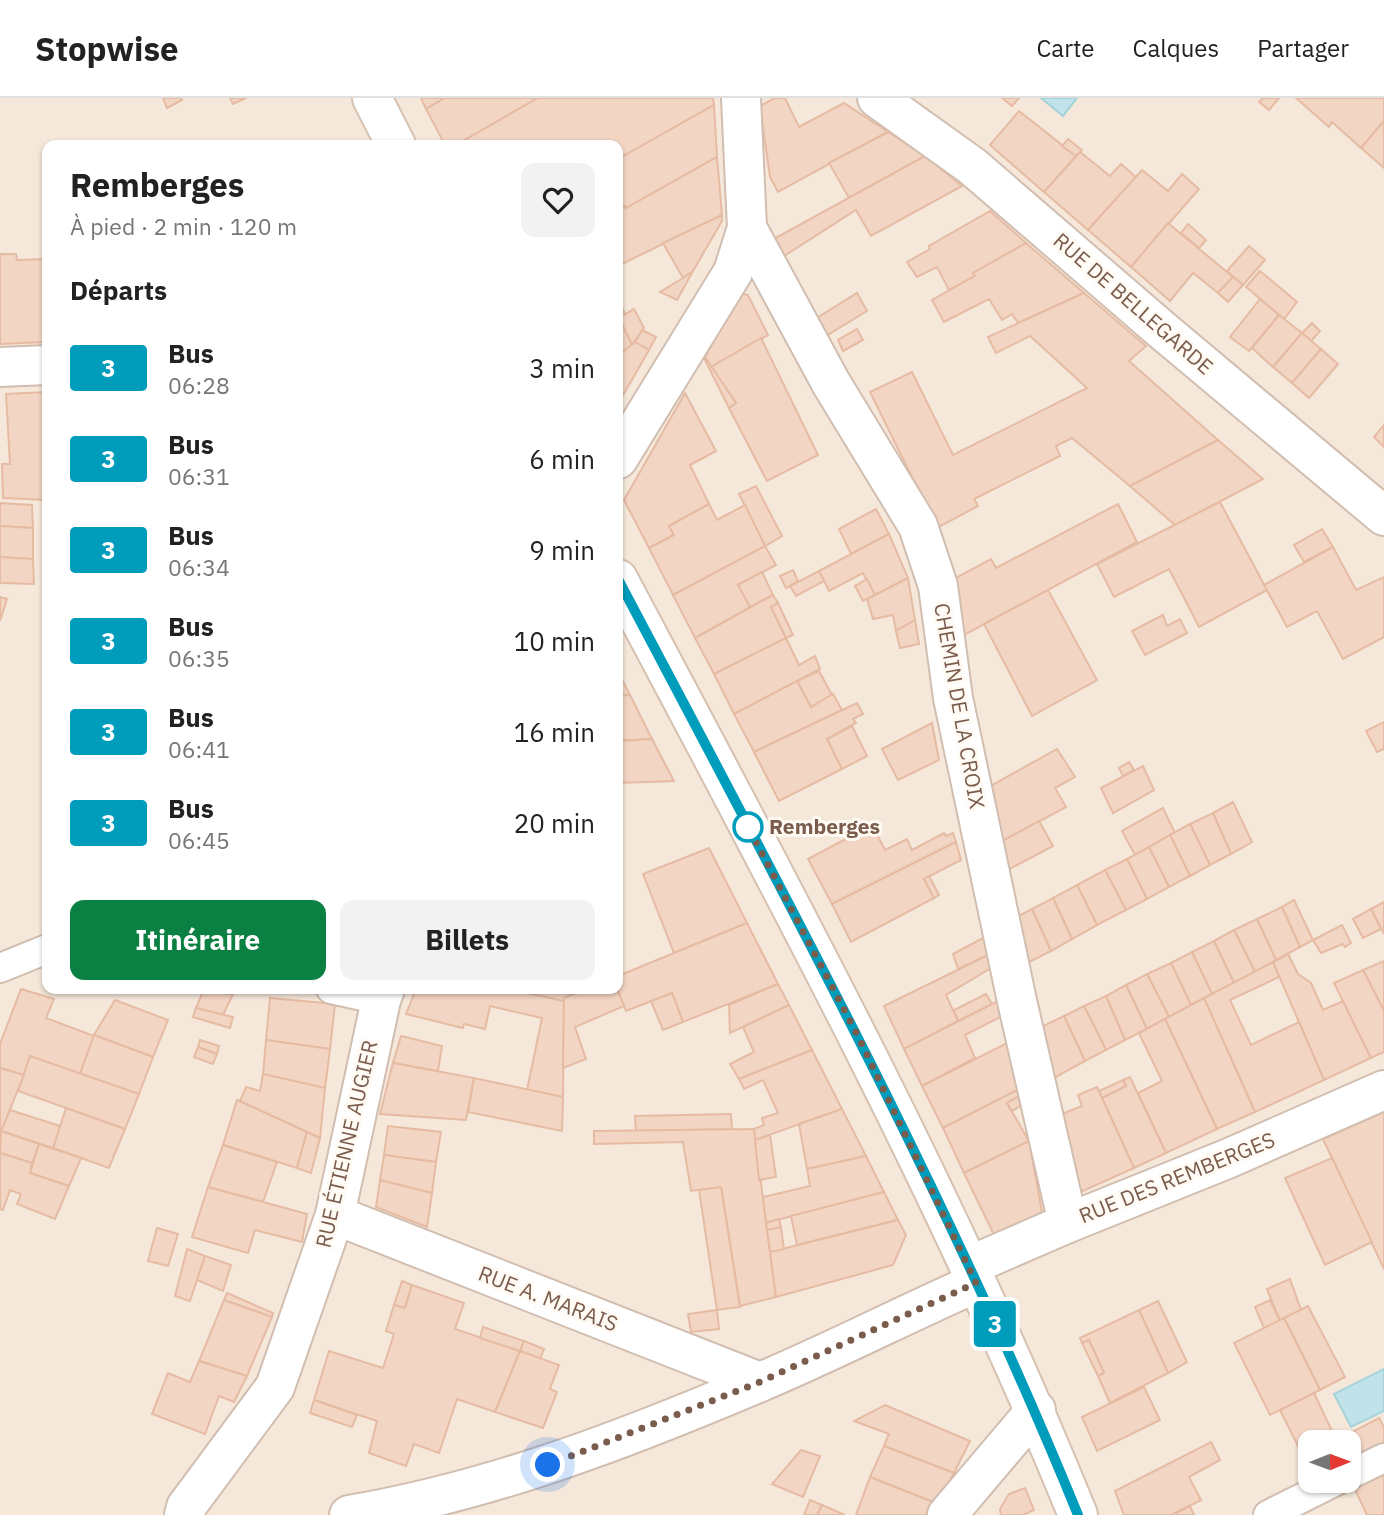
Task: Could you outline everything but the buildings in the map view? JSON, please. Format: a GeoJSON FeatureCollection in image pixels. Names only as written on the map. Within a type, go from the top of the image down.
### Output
{"type":"FeatureCollection","features":[{"type":"Feature","properties":{"kind":"street"},"geometry":{"type":"LineString","coordinates":[[372,98],[393,140]]}},
{"type":"Feature","properties":{"kind":"street"},"geometry":{"type":"LineString","coordinates":[[623,451],[733,272],[747,228],[741,98]]}},
{"type":"Feature","properties":{"kind":"street","name":"RUE DE BELLEGARDE"},"geometry":{"type":"LineString","coordinates":[[877,98],[972,166],[1384,516]]}},
{"type":"Feature","properties":{"kind":"street","name":"CHEMIN DE LA CROIX"},"geometry":{"type":"LineString","coordinates":[[747,228],[831,383],[918,526],[934,573],[956,711],[1017,1001],[1068,1223]]}},
{"type":"Feature","properties":{"kind":"street"},"geometry":{"type":"LineString","coordinates":[[0,367],[42,365]]}},
{"type":"Feature","properties":{"kind":"street"},"geometry":{"type":"LineString","coordinates":[[623,589],[858,1036],[1036,1410],[1078,1515]]}},
{"type":"Feature","properties":{"kind":"street","name":"RUE ÉTIENNE AUGIER"},"geometry":{"type":"LineString","coordinates":[[184,1515],[186,1507],[275,1387],[335,1215],[383,994]]}},
{"type":"Feature","properties":{"kind":"street","name":"RUE DES REMBERGES"},"geometry":{"type":"LineString","coordinates":[[349,1515],[401,1506],[570,1459],[760,1382],[1068,1223],[1227,1159],[1384,1090]]}},
{"type":"Feature","properties":{"kind":"street","name":"RUE A. MARAIS"},"geometry":{"type":"LineString","coordinates":[[335,1215],[760,1382]]}},
{"type":"Feature","properties":{"kind":"street"},"geometry":{"type":"LineString","coordinates":[[947,1515],[1036,1410]]}},
{"type":"Feature","properties":{"kind":"street"},"geometry":{"type":"LineString","coordinates":[[983,1515],[1005,1447]]}},
{"type":"Feature","properties":{"kind":"lane"},"geometry":{"type":"LineString","coordinates":[[0,968],[42,951]]}},
{"type":"Feature","properties":{"kind":"lane"},"geometry":{"type":"LineString","coordinates":[[1362,1469],[1384,1458]]}},
{"type":"Feature","properties":{"kind":"lane"},"geometry":{"type":"LineString","coordinates":[[1268,1515],[1312,1493]]}},
{"type":"Feature","properties":{"kind":"shaded area"},"geometry":{"type":"Polygon","coordinates":[[[0,98],[1384,98],[1384,1515],[0,1515],[0,98]]]}},
{"type":"Feature","properties":{"kind":"water"},"geometry":{"type":"Polygon","coordinates":[[[1041,98],[1077,98],[1063,116],[1041,98]]]}},
{"type":"Feature","properties":{"kind":"water"},"geometry":{"type":"Polygon","coordinates":[[[1384,1369],[1384,1411],[1351,1427],[1334,1394],[1384,1369]]]}},
{"type":"Feature","properties":{"kind":"bus line","name":"3"},"geometry":{"type":"LineString","coordinates":[[623,588],[858,1036],[1036,1410],[1078,1515]]}},
{"type":"Feature","properties":{"kind":"place","name":"Remberges"},"geometry":{"type":"Point","coordinates":[748,827]}},
{"type":"Feature","properties":{"kind":"route"},"geometry":{"type":"LineString","coordinates":[[548,1465],[570,1459],[760,1382],[976,1283],[858,1036],[748,827]]}}]}
